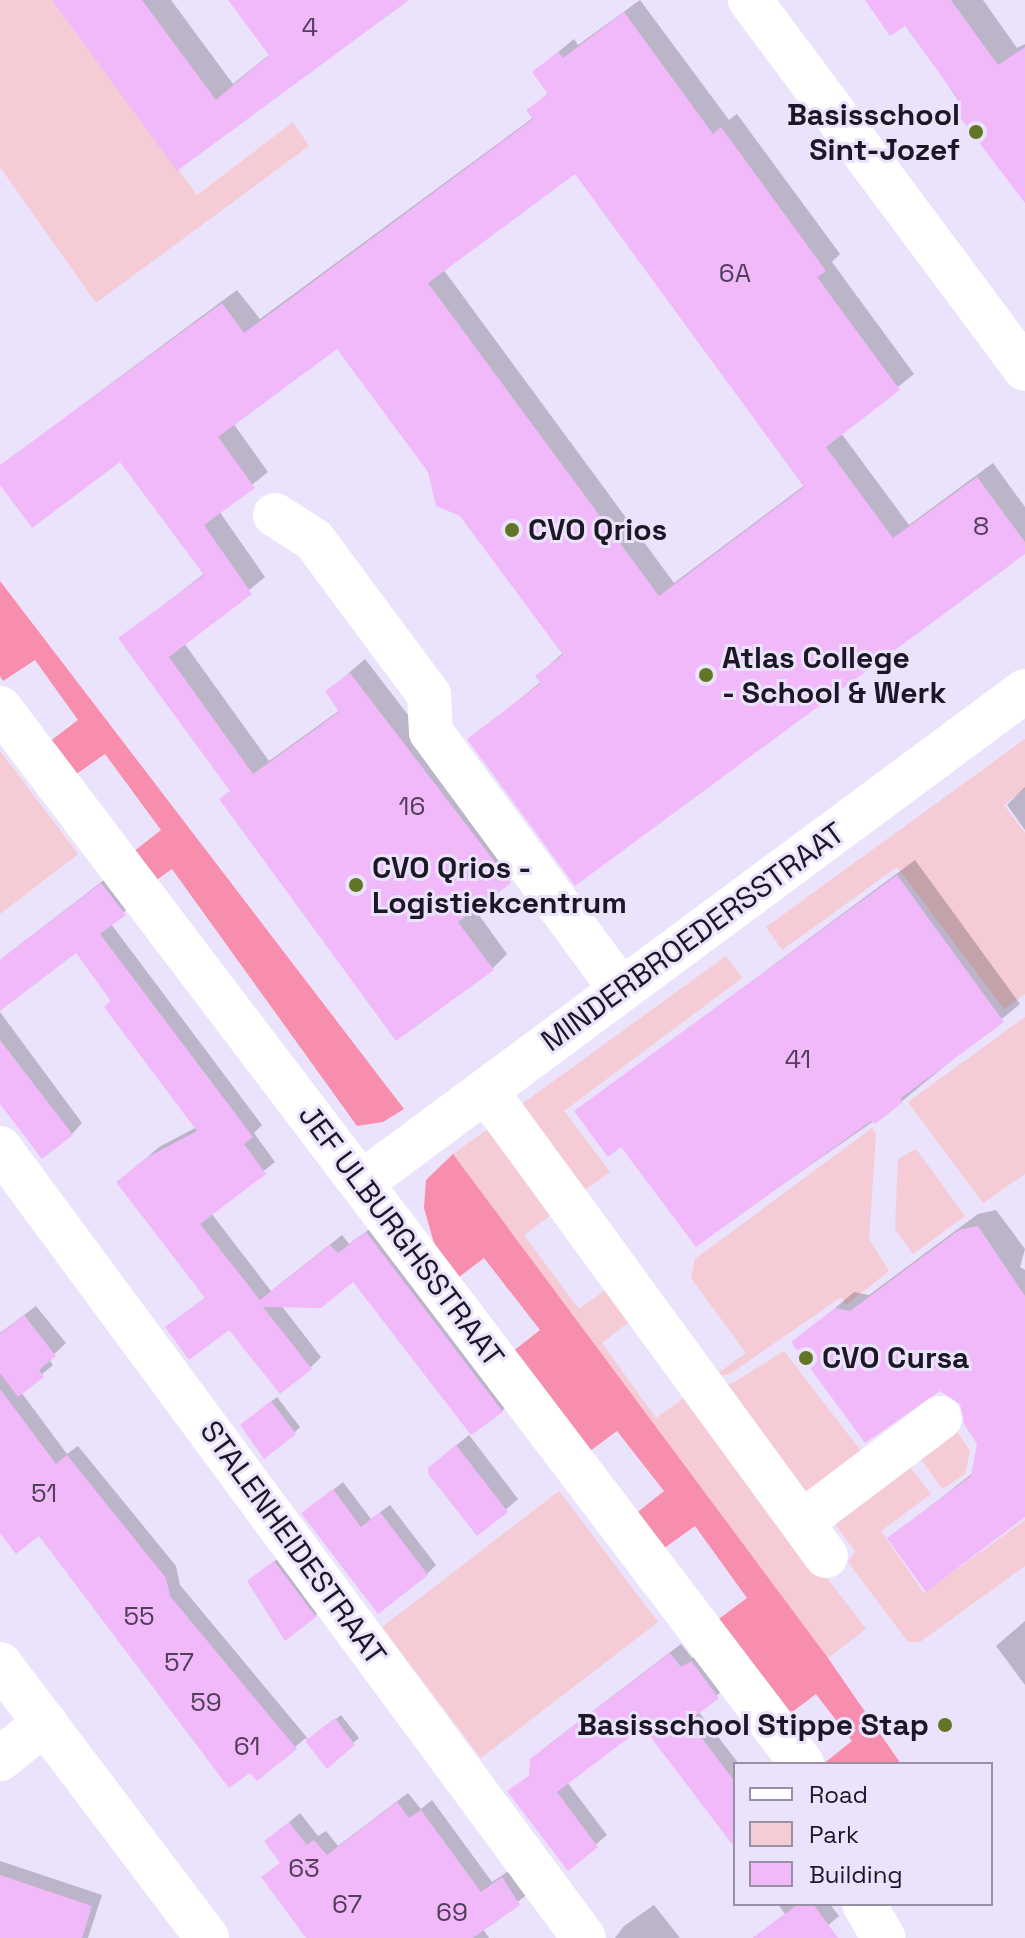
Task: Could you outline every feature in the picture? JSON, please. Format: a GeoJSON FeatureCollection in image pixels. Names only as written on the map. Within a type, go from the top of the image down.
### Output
{"type":"FeatureCollection","features":[{"type":"Feature","properties":{"kind":"street"},"geometry":{"type":"LineString","coordinates":[[750,0],[1025,369]]}},
{"type":"Feature","properties":{"kind":"street"},"geometry":{"type":"LineString","coordinates":[[275,515],[314,540],[429,695],[431,732],[621,990]]}},
{"type":"Feature","properties":{"kind":"street","name":"MINDERBROEDERSSTRAAT"},"geometry":{"type":"LineString","coordinates":[[361,1183],[1025,691]]}},
{"type":"Feature","properties":{"kind":"street","name":"JEF ULBURGHSSTRAAT"},"geometry":{"type":"LineString","coordinates":[[0,708],[800,1762]]}},
{"type":"Feature","properties":{"kind":"street"},"geometry":{"type":"LineString","coordinates":[[486,1091],[814,1539],[940,1418]]}},
{"type":"Feature","properties":{"kind":"street","name":"STALENHEIDESTRAAT"},"geometry":{"type":"LineString","coordinates":[[0,1148],[584,1938]]}},
{"type":"Feature","properties":{"kind":"street"},"geometry":{"type":"LineString","coordinates":[[0,1664],[207,1938]]}},
{"type":"Feature","properties":{"kind":"street"},"geometry":{"type":"LineString","coordinates":[[0,1759],[45,1723]]}},
{"type":"Feature","properties":{"kind":"green space"},"geometry":{"type":"Polygon","coordinates":[[[0,0],[52,0],[197,195],[293,122],[309,146],[96,303],[0,167],[0,0]]]}},
{"type":"Feature","properties":{"kind":"green space"},"geometry":{"type":"Polygon","coordinates":[[[1025,739],[1025,789],[1004,805],[1025,833],[1025,994],[1004,1009],[897,867],[782,950],[766,927],[1025,739]]]}},
{"type":"Feature","properties":{"kind":"green space"},"geometry":{"type":"Polygon","coordinates":[[[0,751],[78,854],[0,914],[0,751]]]}},
{"type":"Feature","properties":{"kind":"green space"},"geometry":{"type":"Polygon","coordinates":[[[726,956],[742,978],[564,1111],[610,1172],[578,1195],[515,1109],[726,956]]]}},
{"type":"Feature","properties":{"kind":"green space"},"geometry":{"type":"Polygon","coordinates":[[[1025,1017],[1025,1174],[983,1203],[908,1102],[1025,1017]]]}},
{"type":"Feature","properties":{"kind":"green space"},"geometry":{"type":"Polygon","coordinates":[[[495,1124],[556,1211],[524,1235],[579,1309],[611,1286],[633,1319],[602,1343],[656,1418],[688,1395],[866,1629],[828,1658],[453,1154],[495,1124]]]}},
{"type":"Feature","properties":{"kind":"green space"},"geometry":{"type":"Polygon","coordinates":[[[872,1128],[876,1134],[869,1239],[889,1271],[846,1305],[841,1297],[730,1374],[713,1377],[746,1353],[691,1278],[695,1259],[872,1128]]]}},
{"type":"Feature","properties":{"kind":"green space"},"geometry":{"type":"Polygon","coordinates":[[[916,1149],[965,1216],[913,1254],[895,1229],[898,1159],[916,1149]]]}},
{"type":"Feature","properties":{"kind":"green space"},"geometry":{"type":"Polygon","coordinates":[[[784,1351],[867,1459],[813,1497],[798,1494],[715,1387],[733,1383],[784,1351]]]}},
{"type":"Feature","properties":{"kind":"green space"},"geometry":{"type":"Polygon","coordinates":[[[952,1424],[970,1451],[965,1474],[942,1489],[916,1452],[952,1424]]]}},
{"type":"Feature","properties":{"kind":"green space"},"geometry":{"type":"Polygon","coordinates":[[[906,1462],[931,1494],[881,1531],[924,1593],[1025,1520],[1025,1566],[920,1642],[908,1642],[848,1562],[855,1551],[835,1524],[906,1462]]]}},
{"type":"Feature","properties":{"kind":"green space"},"geometry":{"type":"Polygon","coordinates":[[[559,1491],[658,1622],[481,1758],[382,1627],[559,1491]]]}},
{"type":"Feature","properties":{"kind":"shaded area"},"geometry":{"type":"Polygon","coordinates":[[[0,581],[404,1109],[383,1122],[357,1126],[172,869],[155,881],[133,852],[161,830],[105,754],[75,775],[49,742],[78,720],[35,660],[3,681],[0,676],[0,581]]]}},
{"type":"Feature","properties":{"kind":"shaded area"},"geometry":{"type":"Polygon","coordinates":[[[453,1154],[828,1658],[900,1762],[826,1762],[852,1741],[816,1694],[787,1716],[716,1621],[747,1598],[695,1526],[663,1549],[634,1515],[664,1491],[617,1431],[586,1454],[512,1352],[540,1330],[484,1258],[455,1280],[434,1243],[424,1208],[426,1180],[453,1154]]]}},
{"type":"Feature","properties":{"kind":"building"},"geometry":{"type":"Polygon","coordinates":[[[52,0],[142,0],[216,100],[269,55],[228,0],[409,0],[177,171],[52,0]]]}},
{"type":"Feature","properties":{"kind":"building"},"geometry":{"type":"Polygon","coordinates":[[[865,0],[951,0],[998,65],[1025,47],[1025,203],[951,106],[959,100],[905,26],[890,36],[865,0]]]}},
{"type":"Feature","properties":{"kind":"building"},"geometry":{"type":"Polygon","coordinates":[[[624,12],[713,134],[721,127],[826,271],[817,277],[900,390],[826,447],[893,538],[977,477],[1025,542],[1025,554],[575,886],[467,739],[541,683],[535,676],[563,655],[460,516],[436,506],[428,472],[337,349],[218,437],[255,488],[204,525],[252,594],[169,657],[253,774],[339,712],[325,691],[350,673],[511,883],[458,922],[494,970],[396,1041],[219,799],[230,791],[118,638],[204,575],[120,462],[32,528],[0,485],[0,465],[222,303],[244,333],[533,119],[526,110],[548,94],[532,72],[558,52],[563,58],[624,12]],[[575,174],[428,283],[659,596],[804,487],[575,174]]]}},
{"type":"Feature","properties":{"kind":"building"},"geometry":{"type":"Polygon","coordinates":[[[897,875],[1004,1022],[901,1098],[902,1103],[875,1124],[871,1121],[696,1247],[621,1147],[608,1157],[574,1111],[897,875]]]}},
{"type":"Feature","properties":{"kind":"building"},"geometry":{"type":"Polygon","coordinates":[[[101,883],[126,915],[100,934],[253,1137],[244,1144],[266,1174],[200,1224],[260,1300],[330,1245],[338,1253],[366,1232],[503,1412],[471,1435],[353,1282],[321,1308],[263,1307],[312,1369],[280,1394],[229,1330],[189,1360],[165,1327],[205,1298],[116,1182],[146,1158],[197,1131],[104,1007],[111,1001],[76,953],[0,1011],[0,960],[101,883]]]}},
{"type":"Feature","properties":{"kind":"building"},"geometry":{"type":"Polygon","coordinates":[[[0,1040],[73,1135],[42,1159],[0,1104],[0,1040]]]}},
{"type":"Feature","properties":{"kind":"building"},"geometry":{"type":"Polygon","coordinates":[[[978,1226],[1025,1296],[1025,1517],[926,1592],[887,1538],[971,1476],[977,1444],[964,1424],[960,1404],[940,1391],[865,1443],[791,1342],[835,1308],[850,1311],[959,1230],[978,1226]]]}},
{"type":"Feature","properties":{"kind":"building"},"geometry":{"type":"Polygon","coordinates":[[[24,1315],[56,1356],[39,1370],[44,1377],[18,1397],[0,1373],[0,1334],[24,1315]]]}},
{"type":"Feature","properties":{"kind":"building"},"geometry":{"type":"Polygon","coordinates":[[[0,1389],[56,1464],[67,1455],[166,1578],[170,1596],[297,1749],[257,1781],[250,1773],[229,1788],[39,1536],[16,1554],[0,1533],[0,1389]]]}},
{"type":"Feature","properties":{"kind":"building"},"geometry":{"type":"Polygon","coordinates":[[[271,1401],[296,1434],[264,1459],[240,1425],[271,1401]]]}},
{"type":"Feature","properties":{"kind":"building"},"geometry":{"type":"Polygon","coordinates":[[[456,1445],[508,1512],[477,1536],[429,1475],[428,1468],[456,1445]]]}},
{"type":"Feature","properties":{"kind":"building"},"geometry":{"type":"Polygon","coordinates":[[[333,1489],[361,1527],[380,1512],[428,1575],[378,1614],[301,1513],[333,1489]]]}},
{"type":"Feature","properties":{"kind":"building"},"geometry":{"type":"Polygon","coordinates":[[[274,1561],[316,1617],[285,1641],[247,1581],[274,1561]]]}},
{"type":"Feature","properties":{"kind":"building"},"geometry":{"type":"Polygon","coordinates":[[[670,1653],[681,1667],[691,1661],[719,1698],[689,1721],[733,1779],[733,1845],[643,1727],[557,1792],[598,1847],[568,1871],[507,1791],[529,1776],[530,1759],[670,1653]]]}},
{"type":"Feature","properties":{"kind":"building"},"geometry":{"type":"Polygon","coordinates":[[[335,1718],[355,1745],[327,1769],[305,1741],[335,1718]]]}},
{"type":"Feature","properties":{"kind":"building"},"geometry":{"type":"Polygon","coordinates":[[[397,1802],[409,1818],[421,1810],[481,1892],[502,1877],[520,1905],[473,1938],[306,1938],[261,1877],[280,1863],[264,1841],[289,1822],[307,1845],[314,1840],[327,1855],[397,1802]]]}},
{"type":"Feature","properties":{"kind":"building"},"geometry":{"type":"Polygon","coordinates":[[[0,1875],[92,1906],[82,1938],[0,1938],[0,1875]]]}},
{"type":"Feature","properties":{"kind":"building"},"geometry":{"type":"Polygon","coordinates":[[[795,1906],[814,1906],[838,1938],[753,1938],[795,1906]]]}},
{"type":"Feature","properties":{"kind":"place","name":"Basisschool Sint-Jozef"},"geometry":{"type":"Point","coordinates":[976,132]}},
{"type":"Feature","properties":{"kind":"place","name":"CVO Qrios"},"geometry":{"type":"Point","coordinates":[512,530]}},
{"type":"Feature","properties":{"kind":"place","name":"Atlas College - School & Werk"},"geometry":{"type":"Point","coordinates":[706,675]}},
{"type":"Feature","properties":{"kind":"place","name":"CVO Qrios - Logistiekcentrum"},"geometry":{"type":"Point","coordinates":[356,885]}},
{"type":"Feature","properties":{"kind":"place","name":"CVO Cursa"},"geometry":{"type":"Point","coordinates":[806,1358]}},
{"type":"Feature","properties":{"kind":"place","name":"Basisschool Stippe Stap"},"geometry":{"type":"Point","coordinates":[945,1725]}}]}
